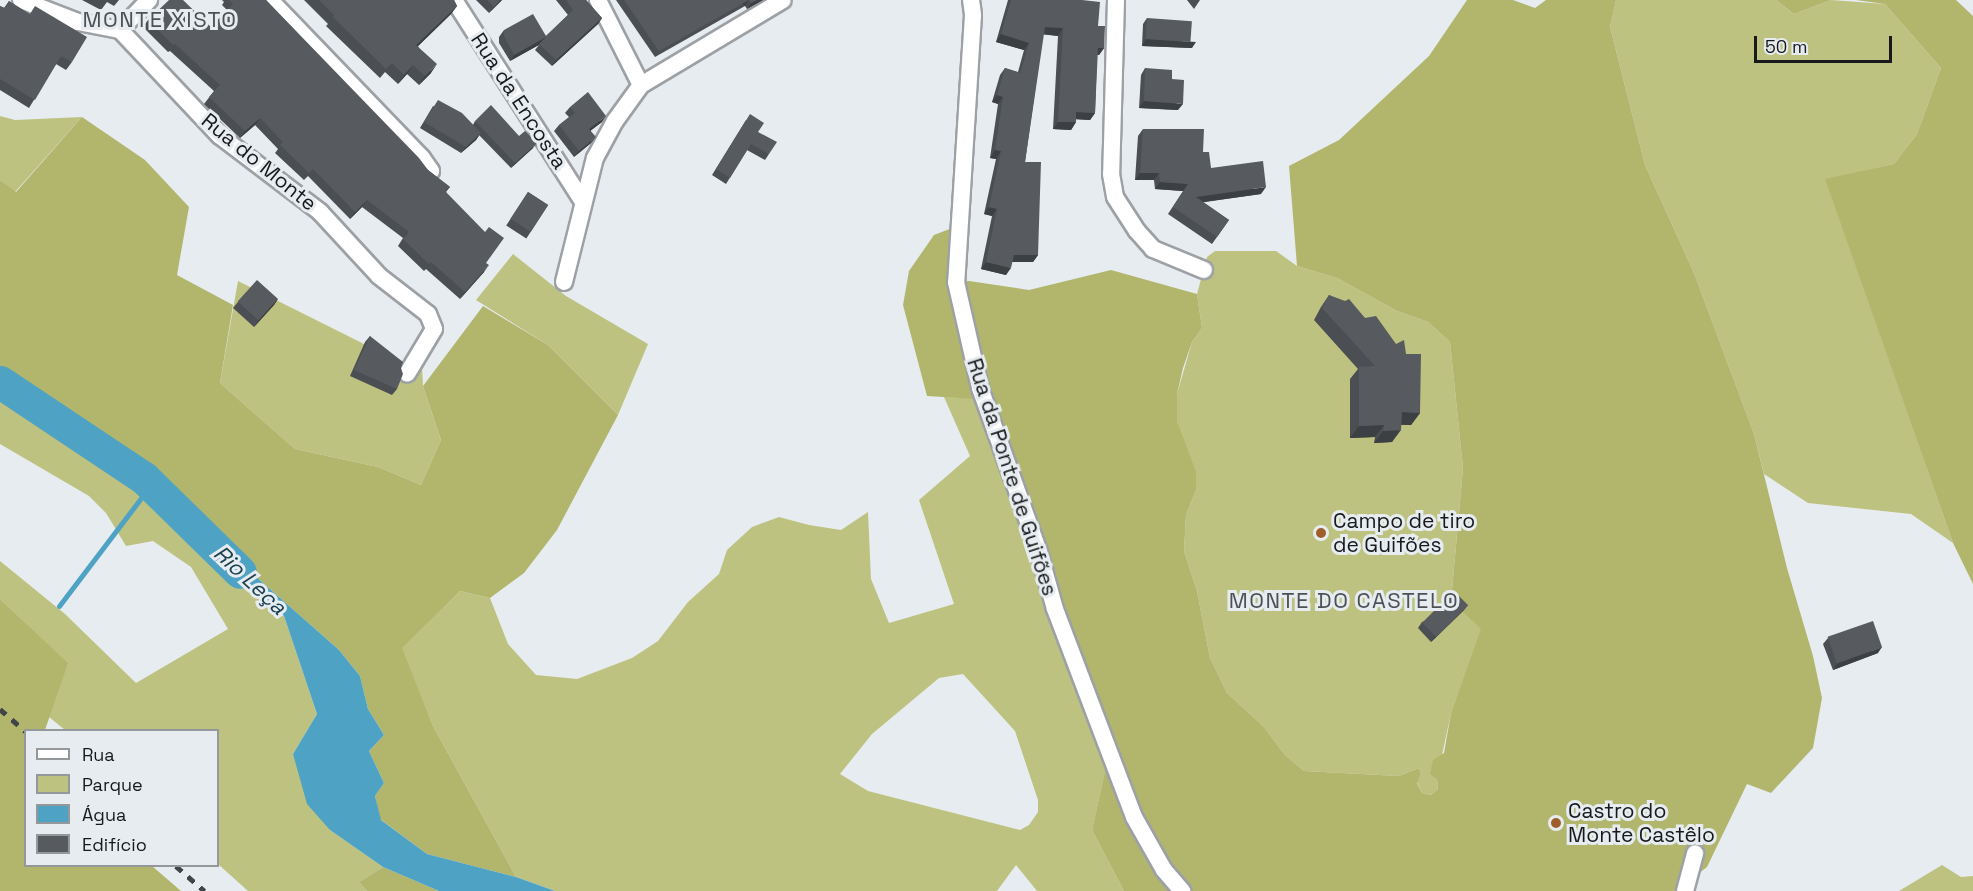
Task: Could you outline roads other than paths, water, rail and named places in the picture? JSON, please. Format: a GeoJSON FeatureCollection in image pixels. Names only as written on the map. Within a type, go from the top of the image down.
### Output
{"type":"FeatureCollection","features":[{"type":"Feature","properties":{"kind":"street"},"geometry":{"type":"LineString","coordinates":[[21,0],[78,22],[120,30],[149,0]]}},
{"type":"Feature","properties":{"kind":"street"},"geometry":{"type":"LineString","coordinates":[[270,0],[422,158],[431,171]]}},
{"type":"Feature","properties":{"kind":"street","name":"Rua da Encosta"},"geometry":{"type":"LineString","coordinates":[[454,0],[583,202]]}},
{"type":"Feature","properties":{"kind":"street"},"geometry":{"type":"LineString","coordinates":[[598,0],[641,85]]}},
{"type":"Feature","properties":{"kind":"street"},"geometry":{"type":"LineString","coordinates":[[564,282],[595,158],[615,121],[641,85],[783,0]]}},
{"type":"Feature","properties":{"kind":"street","name":"Rua da Ponte de Guifões"},"geometry":{"type":"LineString","coordinates":[[971,0],[972,27],[956,282],[980,388],[1039,552],[1055,609],[1101,724],[1134,818],[1164,870],[1182,891]]}},
{"type":"Feature","properties":{"kind":"street"},"geometry":{"type":"LineString","coordinates":[[1116,0],[1111,174],[1115,197],[1137,231],[1154,249],[1204,270]]}},
{"type":"Feature","properties":{"kind":"street","name":"Rua do Monte"},"geometry":{"type":"LineString","coordinates":[[120,30],[220,136],[320,212],[379,276],[428,314],[434,329],[407,374]]}},
{"type":"Feature","properties":{"kind":"street"},"geometry":{"type":"LineString","coordinates":[[1685,891],[1695,854]]}},
{"type":"Feature","properties":{"kind":"water"},"geometry":{"type":"Polygon","coordinates":[[[213,539],[339,650],[360,676],[368,709],[384,735],[369,751],[384,783],[375,796],[381,820],[427,854],[516,877],[555,891],[439,891],[383,867],[330,830],[307,804],[293,754],[317,714],[284,616],[199,546],[213,539]]]}},
{"type":"Feature","properties":{"kind":"waterway","name":"Rio Leça"},"geometry":{"type":"LineString","coordinates":[[0,382],[144,478],[240,572]]}},
{"type":"Feature","properties":{"kind":"waterway"},"geometry":{"type":"LineString","coordinates":[[59,606],[151,485]]}},
{"type":"Feature","properties":{"kind":"railway"},"geometry":{"type":"LineString","coordinates":[[0,709],[24,730]]}},
{"type":"Feature","properties":{"kind":"railway"},"geometry":{"type":"LineString","coordinates":[[177,867],[205,891]]}},
{"type":"Feature","properties":{"kind":"place","name":"Campo de tiro de Guifões"},"geometry":{"type":"Point","coordinates":[1321,533]}},
{"type":"Feature","properties":{"kind":"place","name":"Castro do Monte Castêlo"},"geometry":{"type":"Point","coordinates":[1556,823]}},
{"type":"Feature","properties":{"kind":"district","name":"MONTE XISTO"},"geometry":{"type":"Point","coordinates":[160,20]}},
{"type":"Feature","properties":{"kind":"district","name":"MONTE DO CASTELO"},"geometry":{"type":"Point","coordinates":[1344,601]}}]}
